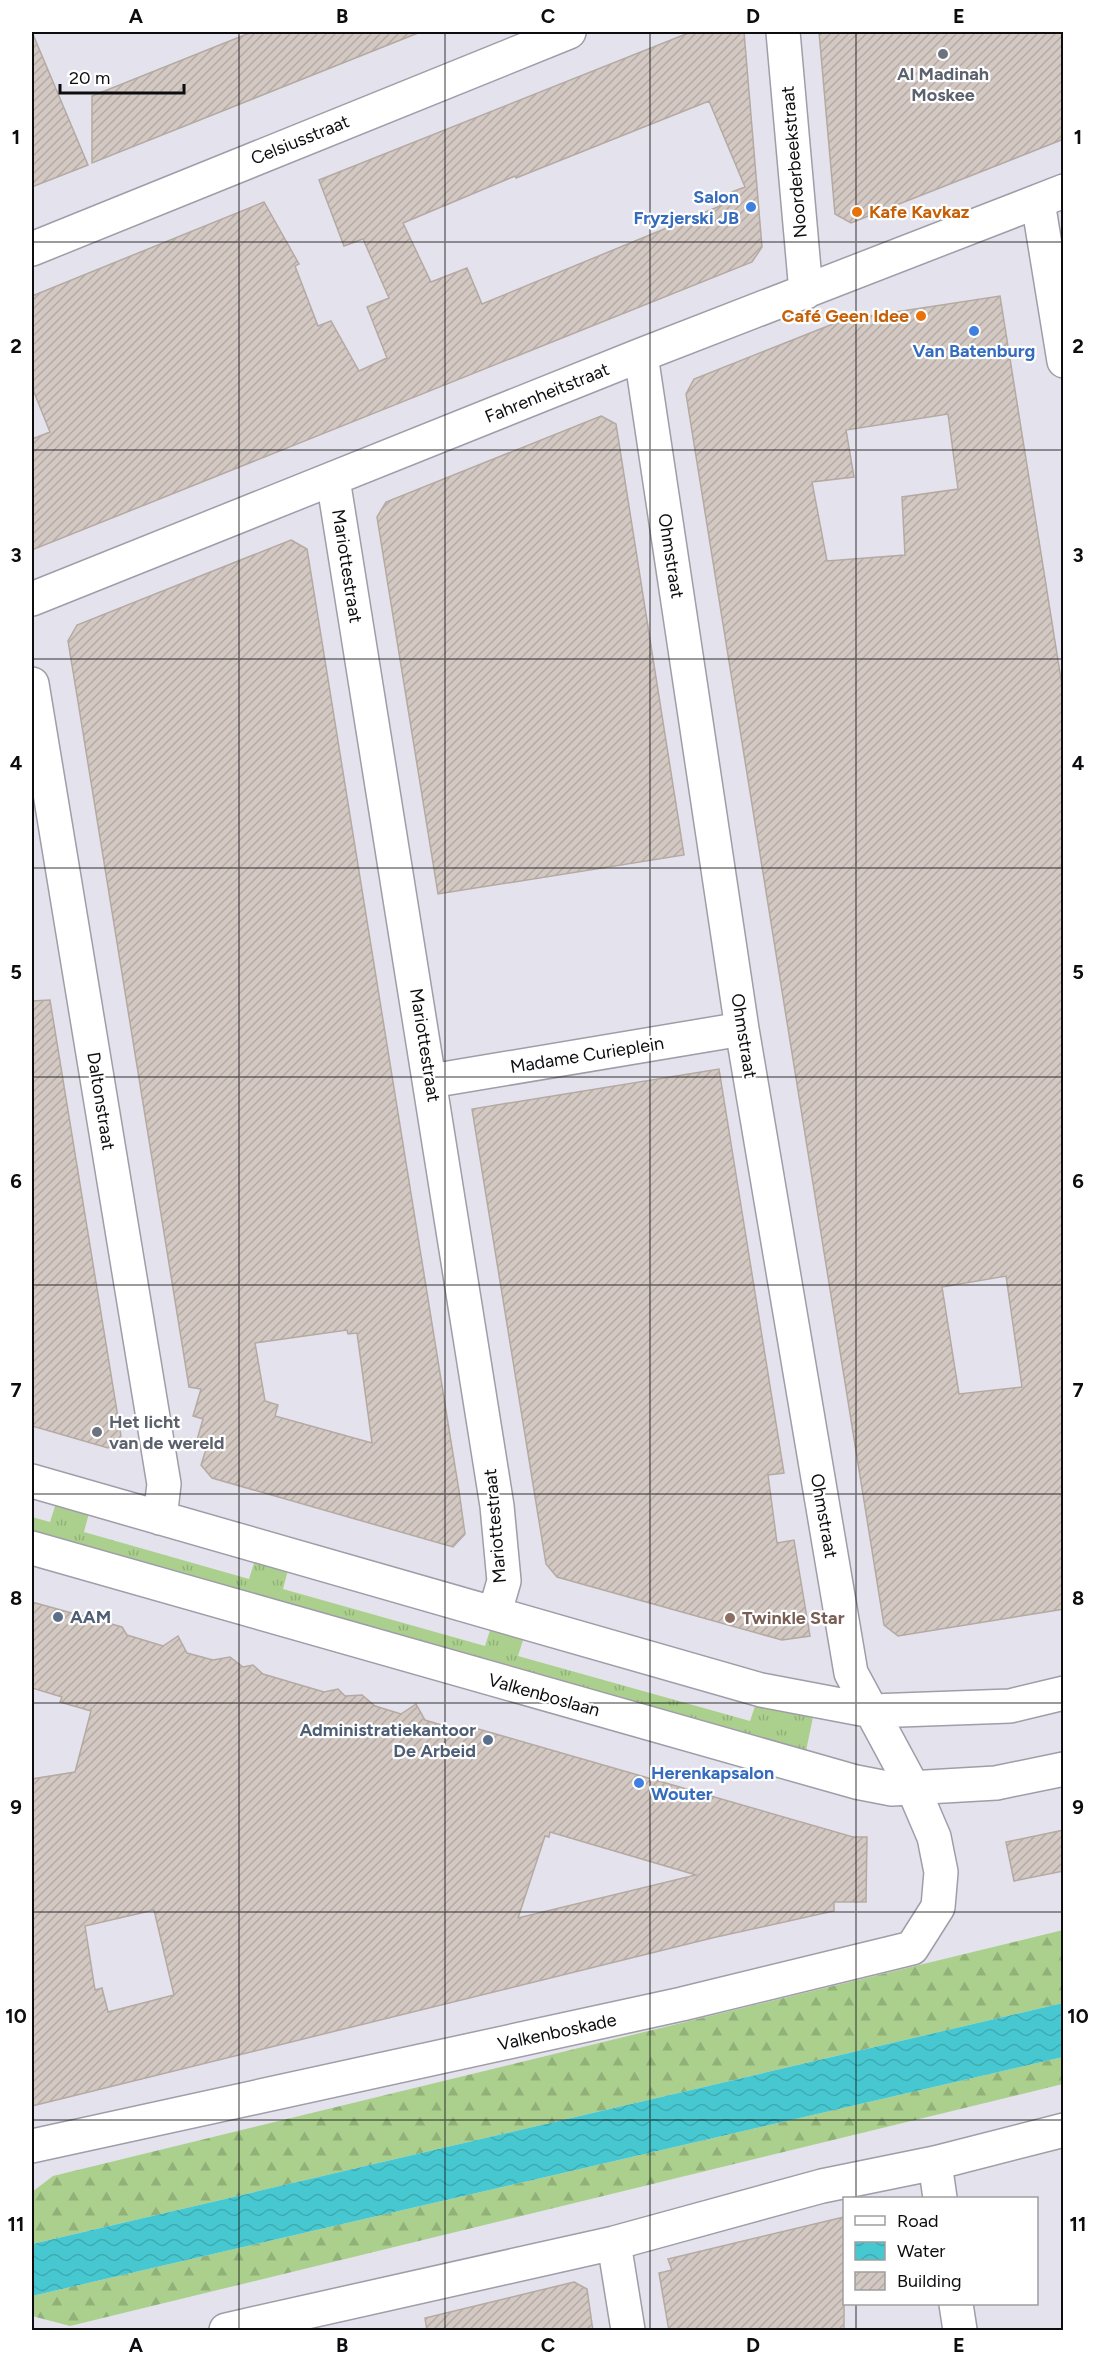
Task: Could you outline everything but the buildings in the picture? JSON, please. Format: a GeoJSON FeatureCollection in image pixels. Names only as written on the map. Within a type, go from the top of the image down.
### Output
{"type":"FeatureCollection","features":[{"type":"Feature","properties":{"kind":"street","name":"Celsiusstraat"},"geometry":{"type":"LineString","coordinates":[[32,249],[569,32]]}},
{"type":"Feature","properties":{"kind":"street","name":"Noorderbeekstraat"},"geometry":{"type":"LineString","coordinates":[[783,32],[806,292]]}},
{"type":"Feature","properties":{"kind":"street","name":"Fahrenheitstraat"},"geometry":{"type":"LineString","coordinates":[[32,599],[640,355],[1051,196]]}},
{"type":"Feature","properties":{"kind":"street"},"geometry":{"type":"LineString","coordinates":[[1051,196],[1064,361]]}},
{"type":"Feature","properties":{"kind":"street","name":"Ohmstraat"},"geometry":{"type":"LineString","coordinates":[[640,355],[742,1029],[851,1673],[913,1788]]}},
{"type":"Feature","properties":{"kind":"street","name":"Mariottestraat"},"geometry":{"type":"LineString","coordinates":[[333,479],[431,1081],[497,1506],[504,1581],[495,1612]]}},
{"type":"Feature","properties":{"kind":"street","name":"Daltonstraat"},"geometry":{"type":"LineString","coordinates":[[32,684],[165,1484],[160,1518]]}},
{"type":"Feature","properties":{"kind":"street","name":"Madame Curieplein"},"geometry":{"type":"LineString","coordinates":[[431,1081],[742,1029]]}},
{"type":"Feature","properties":{"kind":"street"},"geometry":{"type":"LineString","coordinates":[[32,1481],[761,1690],[872,1711],[1010,1706],[1064,1693]]}},
{"type":"Feature","properties":{"kind":"street","name":"Valkenboslaan"},"geometry":{"type":"LineString","coordinates":[[32,1548],[791,1766],[892,1789],[996,1783],[1064,1769]]}},
{"type":"Feature","properties":{"kind":"street","name":"Valkenboskade"},"geometry":{"type":"LineString","coordinates":[[32,2146],[682,2004],[912,1948],[938,1907],[941,1872],[934,1837],[913,1788]]}},
{"type":"Feature","properties":{"kind":"street"},"geometry":{"type":"LineString","coordinates":[[226,2331],[614,2243],[822,2186],[934,2163],[1064,2130]]}},
{"type":"Feature","properties":{"kind":"street"},"geometry":{"type":"LineString","coordinates":[[934,2163],[940,2197]]}},
{"type":"Feature","properties":{"kind":"street"},"geometry":{"type":"LineString","coordinates":[[614,2243],[628,2331]]}},
{"type":"Feature","properties":{"kind":"street"},"geometry":{"type":"LineString","coordinates":[[956,2305],[960,2331]]}},
{"type":"Feature","properties":{"kind":"green space"},"geometry":{"type":"Polygon","coordinates":[[[56,1503],[89,1513],[84,1532],[249,1579],[255,1560],[288,1570],[283,1589],[485,1646],[491,1627],[524,1637],[518,1656],[750,1721],[756,1703],[813,1717],[806,1751],[32,1532],[32,1517],[50,1522],[56,1503]]]}},
{"type":"Feature","properties":{"kind":"green space"},"geometry":{"type":"Polygon","coordinates":[[[1063,1930],[1063,2003],[32,2244],[32,2192],[53,2176],[1063,1930]]]}},
{"type":"Feature","properties":{"kind":"green space"},"geometry":{"type":"Polygon","coordinates":[[[1063,2057],[1063,2084],[70,2326],[32,2316],[32,2296],[1063,2057]]]}},
{"type":"Feature","properties":{"kind":"water"},"geometry":{"type":"Polygon","coordinates":[[[1063,2003],[1063,2057],[32,2296],[32,2244],[1063,2003]]]}},
{"type":"Feature","properties":{"kind":"place","name":"Al Madinah Moskee"},"geometry":{"type":"Point","coordinates":[943,54]}},
{"type":"Feature","properties":{"kind":"place","name":"Salon Fryzjerski JB"},"geometry":{"type":"Point","coordinates":[751,207]}},
{"type":"Feature","properties":{"kind":"place","name":"Kafe Kavkaz"},"geometry":{"type":"Point","coordinates":[857,212]}},
{"type":"Feature","properties":{"kind":"place","name":"Café Geen Idee"},"geometry":{"type":"Point","coordinates":[921,316]}},
{"type":"Feature","properties":{"kind":"place","name":"Van Batenburg"},"geometry":{"type":"Point","coordinates":[974,331]}},
{"type":"Feature","properties":{"kind":"place","name":"Het licht van de wereld"},"geometry":{"type":"Point","coordinates":[97,1432]}},
{"type":"Feature","properties":{"kind":"place","name":"AAM"},"geometry":{"type":"Point","coordinates":[58,1617]}},
{"type":"Feature","properties":{"kind":"place","name":"Twinkle Star"},"geometry":{"type":"Point","coordinates":[730,1618]}},
{"type":"Feature","properties":{"kind":"place","name":"Administratiekantoor De Arbeid"},"geometry":{"type":"Point","coordinates":[488,1740]}},
{"type":"Feature","properties":{"kind":"place","name":"Herenkapsalon Wouter"},"geometry":{"type":"Point","coordinates":[639,1783]}}]}
